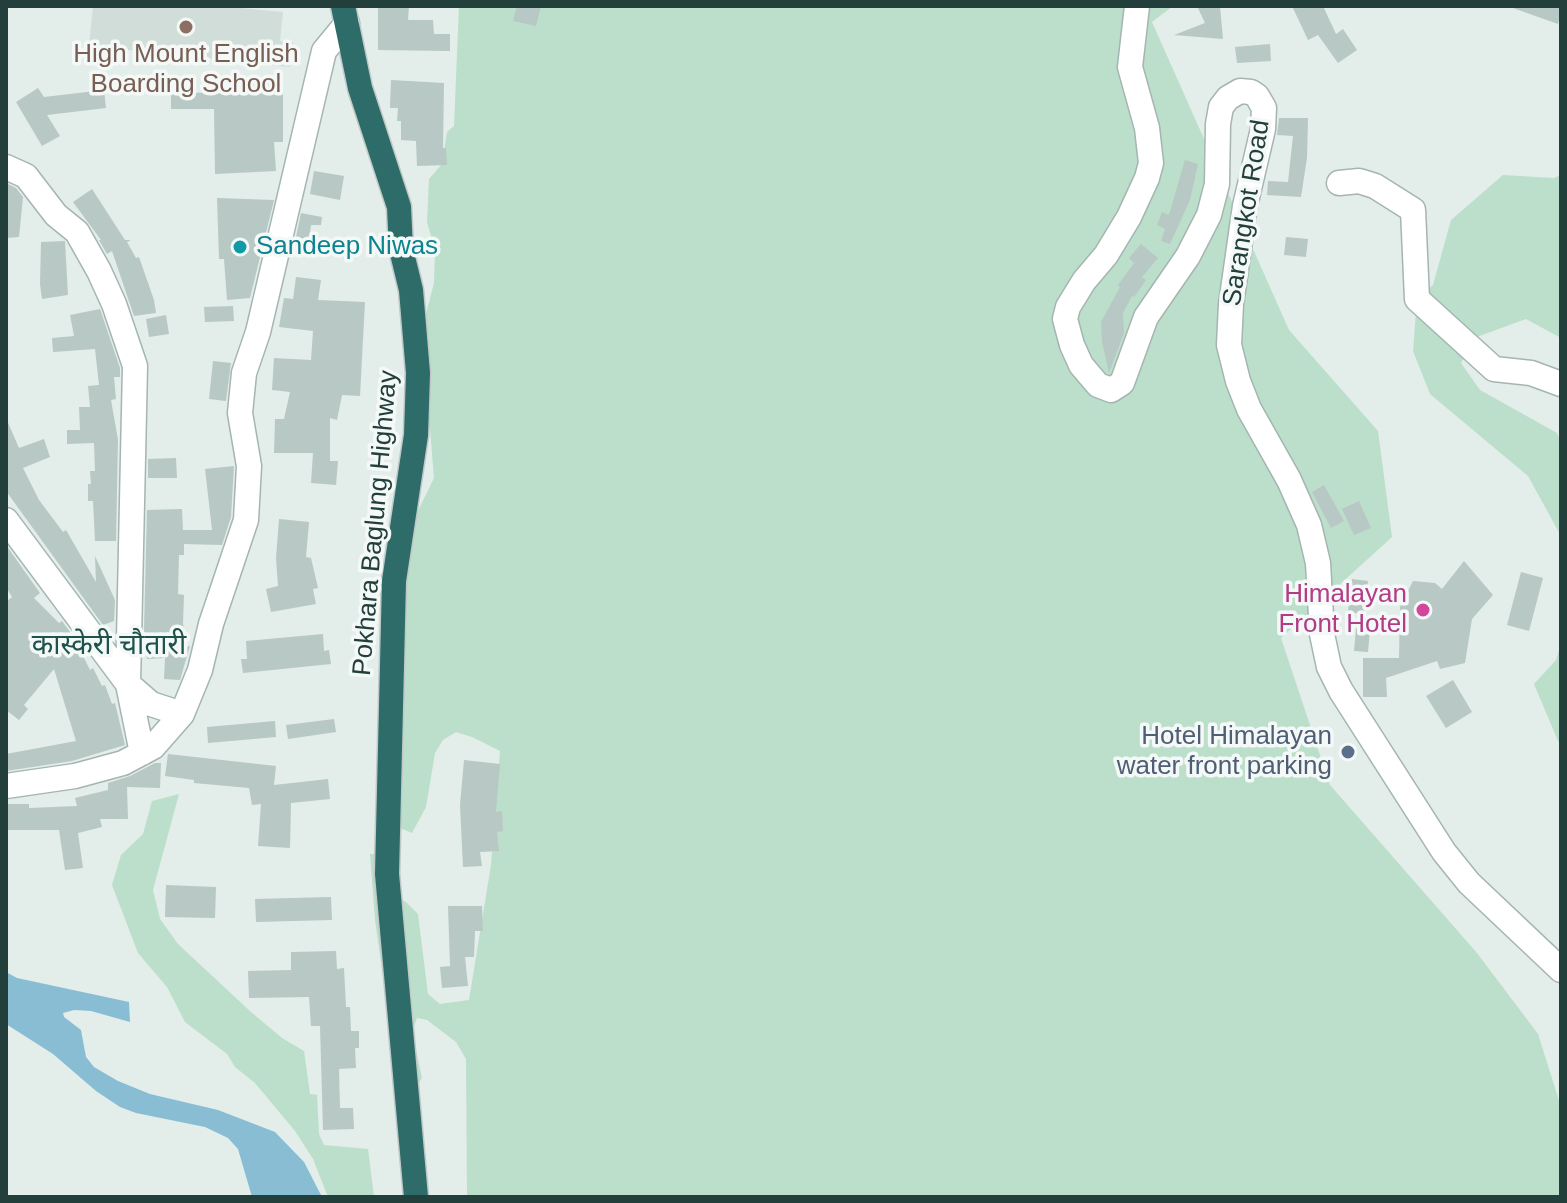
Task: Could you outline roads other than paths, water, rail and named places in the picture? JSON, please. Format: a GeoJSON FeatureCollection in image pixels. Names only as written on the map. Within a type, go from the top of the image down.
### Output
{"type":"FeatureCollection","features":[{"type":"Feature","properties":{"kind":"highway","name":"Pokhara Baglung Highway"},"geometry":{"type":"LineString","coordinates":[[345,15],[360,88],[399,207],[401,249],[411,290],[418,373],[416,435],[394,581],[387,874],[416,1197]]}},
{"type":"Feature","properties":{"kind":"street","name":"Sarangkot Road"},"geometry":{"type":"LineString","coordinates":[[1137,6],[1130,67],[1147,128],[1151,163],[1141,194],[1123,228],[1068,307],[1065,319],[1072,345],[1081,365],[1098,385],[1111,390],[1122,383],[1146,317],[1188,256],[1209,215],[1217,184],[1221,107],[1240,91],[1257,96],[1264,108],[1263,129],[1245,206],[1231,304],[1229,345],[1249,409],[1289,480],[1309,525],[1318,563],[1322,634],[1329,667],[1341,691],[1444,852],[1469,883],[1561,970]]}},
{"type":"Feature","properties":{"kind":"street"},"geometry":{"type":"LineString","coordinates":[[6,786],[75,776],[123,763],[153,747],[182,714],[200,670],[211,624],[246,520],[249,466],[240,413],[244,373],[258,332],[324,51],[345,15]]}},
{"type":"Feature","properties":{"kind":"street"},"geometry":{"type":"LineString","coordinates":[[6,167],[26,176],[56,215],[77,232],[99,271],[126,335],[135,366],[128,684],[142,753]]}},
{"type":"Feature","properties":{"kind":"street"},"geometry":{"type":"LineString","coordinates":[[1339,183],[1359,181],[1375,186],[1413,210],[1417,299],[1494,369],[1531,373],[1561,384]]}},
{"type":"Feature","properties":{"kind":"street"},"geometry":{"type":"LineString","coordinates":[[6,520],[15,555],[128,684],[151,704],[182,714]]}},
{"type":"Feature","properties":{"kind":"water"},"geometry":{"type":"Polygon","coordinates":[[[6,972],[17,978],[129,1002],[130,1022],[91,1011],[63,1013],[81,1030],[86,1057],[94,1067],[150,1094],[218,1110],[275,1132],[304,1162],[322,1197],[252,1197],[238,1149],[228,1138],[205,1127],[136,1113],[120,1107],[96,1091],[53,1054],[6,1024],[6,972]]]}},
{"type":"Feature","properties":{"kind":"place","name":"High Mount English Boarding School"},"geometry":{"type":"Point","coordinates":[186,27]}},
{"type":"Feature","properties":{"kind":"place","name":"Sandeep Niwas"},"geometry":{"type":"Point","coordinates":[240,247]}},
{"type":"Feature","properties":{"kind":"place","name":"Himalayan Front Hotel"},"geometry":{"type":"Point","coordinates":[1423,610]}},
{"type":"Feature","properties":{"kind":"place","name":"Hotel Himalayan water front parking"},"geometry":{"type":"Point","coordinates":[1348,752]}},
{"type":"Feature","properties":{"kind":"district","name":"कास्केरी चौतारी"},"geometry":{"type":"Point","coordinates":[109,646]}}]}
